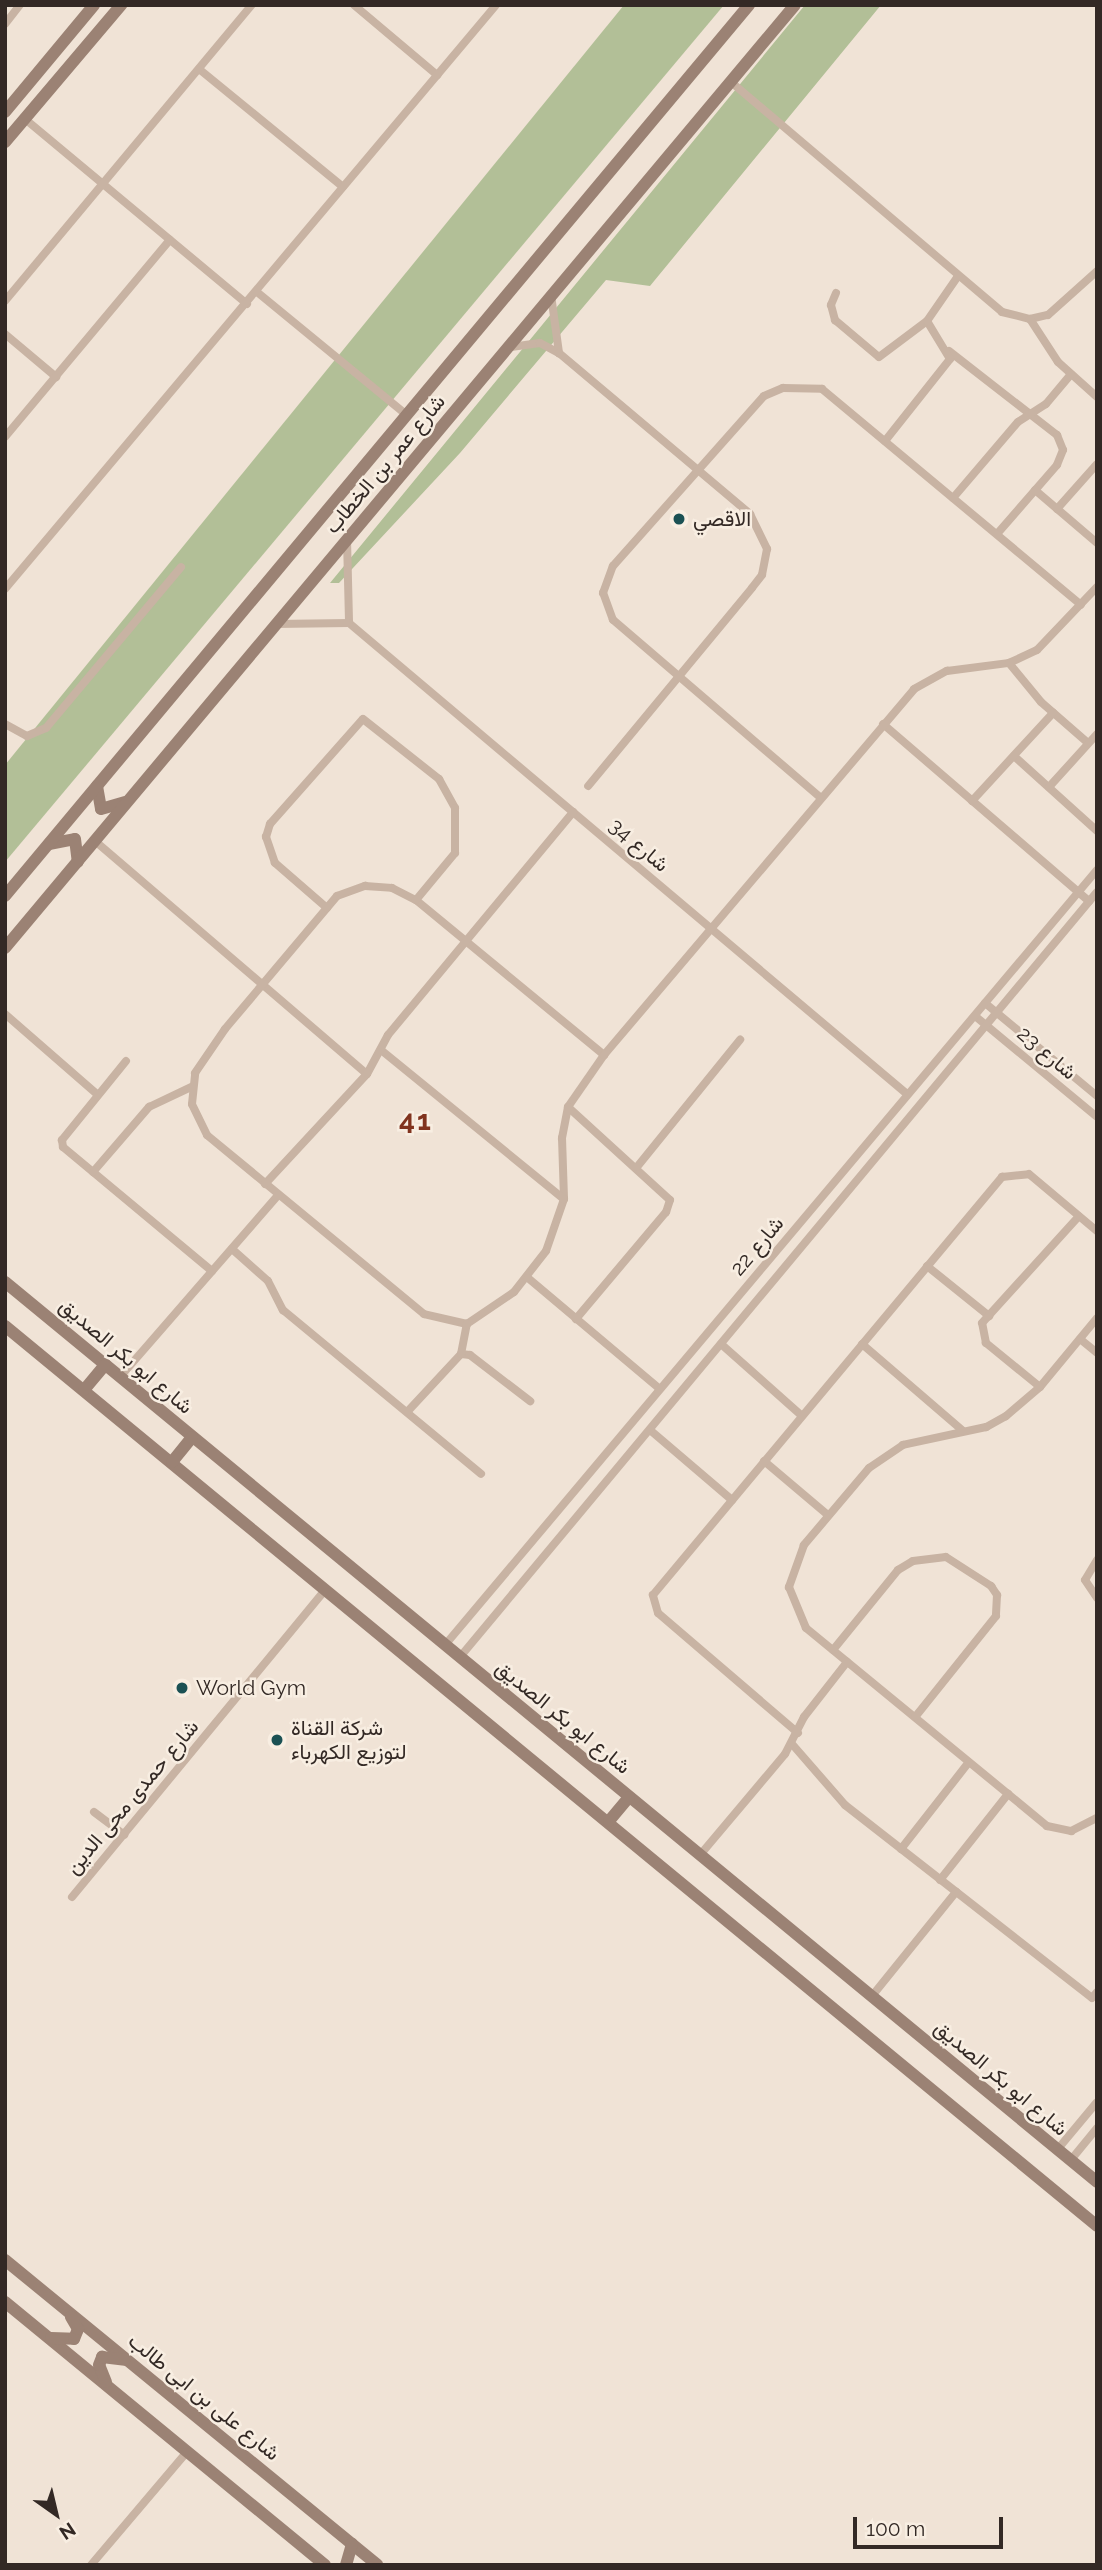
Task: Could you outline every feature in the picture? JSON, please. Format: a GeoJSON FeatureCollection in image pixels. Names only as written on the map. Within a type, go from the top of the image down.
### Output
{"type":"FeatureCollection","features":[{"type":"Feature","properties":{"kind":"street"},"geometry":{"type":"LineString","coordinates":[[5,24],[20,5]]}},
{"type":"Feature","properties":{"kind":"street"},"geometry":{"type":"LineString","coordinates":[[5,112],[94,5]]}},
{"type":"Feature","properties":{"kind":"street"},"geometry":{"type":"LineString","coordinates":[[5,142],[121,5]]}},
{"type":"Feature","properties":{"kind":"street"},"geometry":{"type":"LineString","coordinates":[[5,301],[252,5]]}},
{"type":"Feature","properties":{"kind":"street"},"geometry":{"type":"LineString","coordinates":[[354,5],[437,75]]}},
{"type":"Feature","properties":{"kind":"street"},"geometry":{"type":"LineString","coordinates":[[5,589],[496,5]]}},
{"type":"Feature","properties":{"kind":"street","name":"شارع عمر بن الخطاب"},"geometry":{"type":"LineString","coordinates":[[5,896],[749,5]]}},
{"type":"Feature","properties":{"kind":"street","name":"شارع عمر بن الخطاب"},"geometry":{"type":"LineString","coordinates":[[5,948],[795,5]]}},
{"type":"Feature","properties":{"kind":"street"},"geometry":{"type":"LineString","coordinates":[[199,69],[344,187]]}},
{"type":"Feature","properties":{"kind":"street"},"geometry":{"type":"LineString","coordinates":[[731,82],[1003,312],[1030,319],[1064,306],[1097,271]]}},
{"type":"Feature","properties":{"kind":"street"},"geometry":{"type":"LineString","coordinates":[[25,119],[247,304]]}},
{"type":"Feature","properties":{"kind":"street"},"geometry":{"type":"LineString","coordinates":[[5,437],[170,240]]}},
{"type":"Feature","properties":{"kind":"street"},"geometry":{"type":"LineString","coordinates":[[836,292],[831,305],[835,320],[877,357],[884,357],[914,326],[927,321],[958,276]]}},
{"type":"Feature","properties":{"kind":"street"},"geometry":{"type":"LineString","coordinates":[[257,292],[407,415]]}},
{"type":"Feature","properties":{"kind":"street"},"geometry":{"type":"LineString","coordinates":[[551,295],[558,353]]}},
{"type":"Feature","properties":{"kind":"street"},"geometry":{"type":"LineString","coordinates":[[1030,319],[1070,375],[1097,397]]}},
{"type":"Feature","properties":{"kind":"street"},"geometry":{"type":"LineString","coordinates":[[927,321],[949,351],[1057,435],[1062,450],[1035,490],[997,534]]}},
{"type":"Feature","properties":{"kind":"street"},"geometry":{"type":"LineString","coordinates":[[5,334],[56,377]]}},
{"type":"Feature","properties":{"kind":"street"},"geometry":{"type":"LineString","coordinates":[[508,348],[532,342],[558,353],[759,524],[766,562],[679,676],[587,786]]}},
{"type":"Feature","properties":{"kind":"street"},"geometry":{"type":"LineString","coordinates":[[885,441],[948,363],[949,351]]}},
{"type":"Feature","properties":{"kind":"street"},"geometry":{"type":"LineString","coordinates":[[953,498],[1070,375]]}},
{"type":"Feature","properties":{"kind":"street"},"geometry":{"type":"LineString","coordinates":[[821,798],[613,620],[603,593],[613,566],[746,412],[783,388],[822,389],[1081,605]]}},
{"type":"Feature","properties":{"kind":"street"},"geometry":{"type":"LineString","coordinates":[[1057,509],[1097,464]]}},
{"type":"Feature","properties":{"kind":"street"},"geometry":{"type":"LineString","coordinates":[[1035,490],[1097,542]]}},
{"type":"Feature","properties":{"kind":"street"},"geometry":{"type":"LineString","coordinates":[[275,624],[349,623],[347,539]]}},
{"type":"Feature","properties":{"kind":"street"},"geometry":{"type":"LineString","coordinates":[[5,724],[27,736],[46,728],[181,567]]}},
{"type":"Feature","properties":{"kind":"street"},"geometry":{"type":"LineString","coordinates":[[604,1055],[416,900],[391,888],[365,886],[337,896],[261,986],[195,1073],[191,1087],[195,1113],[207,1135],[424,1314],[467,1324],[499,1306],[528,1279],[554,1236],[564,1199],[562,1138],[568,1107],[604,1055],[883,724],[914,689],[935,675],[1009,663],[1037,650],[1097,587]]}},
{"type":"Feature","properties":{"kind":"street","name":"شارع 34"},"geometry":{"type":"LineString","coordinates":[[349,623],[907,1094]]}},
{"type":"Feature","properties":{"kind":"street"},"geometry":{"type":"LineString","coordinates":[[1009,663],[1053,713],[1088,743]]}},
{"type":"Feature","properties":{"kind":"street"},"geometry":{"type":"LineString","coordinates":[[972,800],[1053,713]]}},
{"type":"Feature","properties":{"kind":"street"},"geometry":{"type":"LineString","coordinates":[[327,908],[275,863],[266,837],[270,824],[363,719],[439,779],[455,808],[455,853],[416,900]]}},
{"type":"Feature","properties":{"kind":"street"},"geometry":{"type":"LineString","coordinates":[[883,724],[1089,901]]}},
{"type":"Feature","properties":{"kind":"street"},"geometry":{"type":"LineString","coordinates":[[1049,787],[1097,734]]}},
{"type":"Feature","properties":{"kind":"street"},"geometry":{"type":"LineString","coordinates":[[1014,756],[1097,831]]}},
{"type":"Feature","properties":{"kind":"street"},"geometry":{"type":"LineString","coordinates":[[97,785],[95,798],[103,810],[130,799]]}},
{"type":"Feature","properties":{"kind":"street"},"geometry":{"type":"LineString","coordinates":[[265,1184],[368,1074],[381,1050],[465,940],[573,812]]}},
{"type":"Feature","properties":{"kind":"street"},"geometry":{"type":"LineString","coordinates":[[49,844],[75,839],[78,862]]}},
{"type":"Feature","properties":{"kind":"street"},"geometry":{"type":"LineString","coordinates":[[95,841],[261,986],[368,1074]]}},
{"type":"Feature","properties":{"kind":"street","name":"شارع 22"},"geometry":{"type":"LineString","coordinates":[[445,1645],[1097,870]]}},
{"type":"Feature","properties":{"kind":"street","name":"شارع 22"},"geometry":{"type":"LineString","coordinates":[[460,1657],[1097,892]]}},
{"type":"Feature","properties":{"kind":"street","name":"شارع 23"},"geometry":{"type":"LineString","coordinates":[[985,1003],[1097,1096]]}},
{"type":"Feature","properties":{"kind":"street"},"geometry":{"type":"LineString","coordinates":[[5,1014],[98,1095]]}},
{"type":"Feature","properties":{"kind":"street","name":"شارع 23"},"geometry":{"type":"LineString","coordinates":[[975,1016],[1097,1117]]}},
{"type":"Feature","properties":{"kind":"street"},"geometry":{"type":"LineString","coordinates":[[638,1167],[740,1040]]}},
{"type":"Feature","properties":{"kind":"street"},"geometry":{"type":"LineString","coordinates":[[381,1050],[564,1199]]}},
{"type":"Feature","properties":{"kind":"street"},"geometry":{"type":"LineString","coordinates":[[126,1060],[62,1144],[212,1271]]}},
{"type":"Feature","properties":{"kind":"street"},"geometry":{"type":"LineString","coordinates":[[93,1172],[149,1107],[191,1087]]}},
{"type":"Feature","properties":{"kind":"street"},"geometry":{"type":"LineString","coordinates":[[568,1107],[667,1193],[669,1206],[576,1319]]}},
{"type":"Feature","properties":{"kind":"street"},"geometry":{"type":"LineString","coordinates":[[798,1733],[652,1601],[764,1461],[927,1266],[1011,1172],[1029,1174],[1097,1231]]}},
{"type":"Feature","properties":{"kind":"street"},"geometry":{"type":"LineString","coordinates":[[120,1377],[278,1195]]}},
{"type":"Feature","properties":{"kind":"street"},"geometry":{"type":"LineString","coordinates":[[1040,1387],[986,1343],[982,1324],[1079,1216]]}},
{"type":"Feature","properties":{"kind":"street"},"geometry":{"type":"LineString","coordinates":[[232,1248],[268,1281],[283,1310],[481,1474]]}},
{"type":"Feature","properties":{"kind":"street"},"geometry":{"type":"LineString","coordinates":[[927,1266],[989,1316]]}},
{"type":"Feature","properties":{"kind":"street"},"geometry":{"type":"LineString","coordinates":[[528,1279],[660,1390]]}},
{"type":"Feature","properties":{"kind":"street","name":"شارع ابو بكر الصديق"},"geometry":{"type":"LineString","coordinates":[[5,1282],[1097,2182]]}},
{"type":"Feature","properties":{"kind":"street"},"geometry":{"type":"LineString","coordinates":[[1097,1318],[1040,1387],[1006,1416],[885,1455],[828,1515],[792,1564],[789,1587],[806,1628],[1008,1794],[1058,1830],[1084,1828],[1097,1818]]}},
{"type":"Feature","properties":{"kind":"street"},"geometry":{"type":"LineString","coordinates":[[408,1411],[461,1354],[467,1324]]}},
{"type":"Feature","properties":{"kind":"street"},"geometry":{"type":"LineString","coordinates":[[5,1326],[610,1821],[1097,2225]]}},
{"type":"Feature","properties":{"kind":"street"},"geometry":{"type":"LineString","coordinates":[[1080,1339],[1097,1353]]}},
{"type":"Feature","properties":{"kind":"street"},"geometry":{"type":"LineString","coordinates":[[721,1344],[802,1416]]}},
{"type":"Feature","properties":{"kind":"street"},"geometry":{"type":"LineString","coordinates":[[862,1344],[963,1431]]}},
{"type":"Feature","properties":{"kind":"street"},"geometry":{"type":"LineString","coordinates":[[461,1354],[470,1354],[530,1401]]}},
{"type":"Feature","properties":{"kind":"street"},"geometry":{"type":"LineString","coordinates":[[84,1390],[105,1364]]}},
{"type":"Feature","properties":{"kind":"street"},"geometry":{"type":"LineString","coordinates":[[650,1430],[732,1500]]}},
{"type":"Feature","properties":{"kind":"street"},"geometry":{"type":"LineString","coordinates":[[172,1462],[192,1437]]}},
{"type":"Feature","properties":{"kind":"street"},"geometry":{"type":"LineString","coordinates":[[764,1461],[828,1515]]}},
{"type":"Feature","properties":{"kind":"street"},"geometry":{"type":"LineString","coordinates":[[833,1650],[898,1570],[913,1561],[946,1558],[991,1586],[999,1606],[996,1616],[915,1717]]}},
{"type":"Feature","properties":{"kind":"street"},"geometry":{"type":"LineString","coordinates":[[1097,1560],[1085,1580],[1097,1598]]}},
{"type":"Feature","properties":{"kind":"street","name":"شارع حمدى محى الدين"},"geometry":{"type":"LineString","coordinates":[[72,1897],[326,1589]]}},
{"type":"Feature","properties":{"kind":"street"},"geometry":{"type":"LineString","coordinates":[[700,1855],[792,1744],[804,1717],[847,1662]]}},
{"type":"Feature","properties":{"kind":"street"},"geometry":{"type":"LineString","coordinates":[[792,1744],[825,1786],[901,1849],[1092,1998],[1097,1992]]}},
{"type":"Feature","properties":{"kind":"street"},"geometry":{"type":"LineString","coordinates":[[901,1849],[969,1762]]}},
{"type":"Feature","properties":{"kind":"street"},"geometry":{"type":"LineString","coordinates":[[940,1880],[1008,1794]]}},
{"type":"Feature","properties":{"kind":"street"},"geometry":{"type":"LineString","coordinates":[[610,1821],[629,1797]]}},
{"type":"Feature","properties":{"kind":"street"},"geometry":{"type":"LineString","coordinates":[[94,1812],[124,1835]]}},
{"type":"Feature","properties":{"kind":"street"},"geometry":{"type":"LineString","coordinates":[[872,1996],[956,1892]]}},
{"type":"Feature","properties":{"kind":"street"},"geometry":{"type":"LineString","coordinates":[[1057,2150],[1097,2102]]}},
{"type":"Feature","properties":{"kind":"street"},"geometry":{"type":"LineString","coordinates":[[1070,2161],[1097,2128]]}},
{"type":"Feature","properties":{"kind":"street"},"geometry":{"type":"LineString","coordinates":[[1073,2130],[1086,2141]]}},
{"type":"Feature","properties":{"kind":"street","name":"شارع على بن ابى طالب"},"geometry":{"type":"LineString","coordinates":[[5,2260],[377,2565]]}},
{"type":"Feature","properties":{"kind":"street"},"geometry":{"type":"LineString","coordinates":[[5,2302],[325,2565]]}},
{"type":"Feature","properties":{"kind":"street"},"geometry":{"type":"LineString","coordinates":[[48,2337],[74,2339],[78,2329],[68,2311]]}},
{"type":"Feature","properties":{"kind":"street"},"geometry":{"type":"LineString","coordinates":[[108,2386],[99,2365],[102,2357],[132,2362]]}},
{"type":"Feature","properties":{"kind":"street"},"geometry":{"type":"LineString","coordinates":[[91,2565],[187,2452]]}},
{"type":"Feature","properties":{"kind":"street"},"geometry":{"type":"LineString","coordinates":[[346,2565],[352,2544]]}},
{"type":"Feature","properties":{"kind":"green space"},"geometry":{"type":"Polygon","coordinates":[[[624,5],[724,5],[5,862],[5,765],[624,5]]]}},
{"type":"Feature","properties":{"kind":"green space"},"geometry":{"type":"Polygon","coordinates":[[[805,5],[881,5],[650,286],[606,280],[460,453],[339,583],[330,583],[805,5]]]}},
{"type":"Feature","properties":{"kind":"place","name":"الاقصي"},"geometry":{"type":"Point","coordinates":[679,519]}},
{"type":"Feature","properties":{"kind":"place","name":"World Gym"},"geometry":{"type":"Point","coordinates":[182,1688]}},
{"type":"Feature","properties":{"kind":"place","name":"شركة القناة لتوزيع الكهرباء"},"geometry":{"type":"Point","coordinates":[277,1740]}},
{"type":"Feature","properties":{"kind":"district","name":"41"},"geometry":{"type":"Point","coordinates":[416,1121]}}]}
